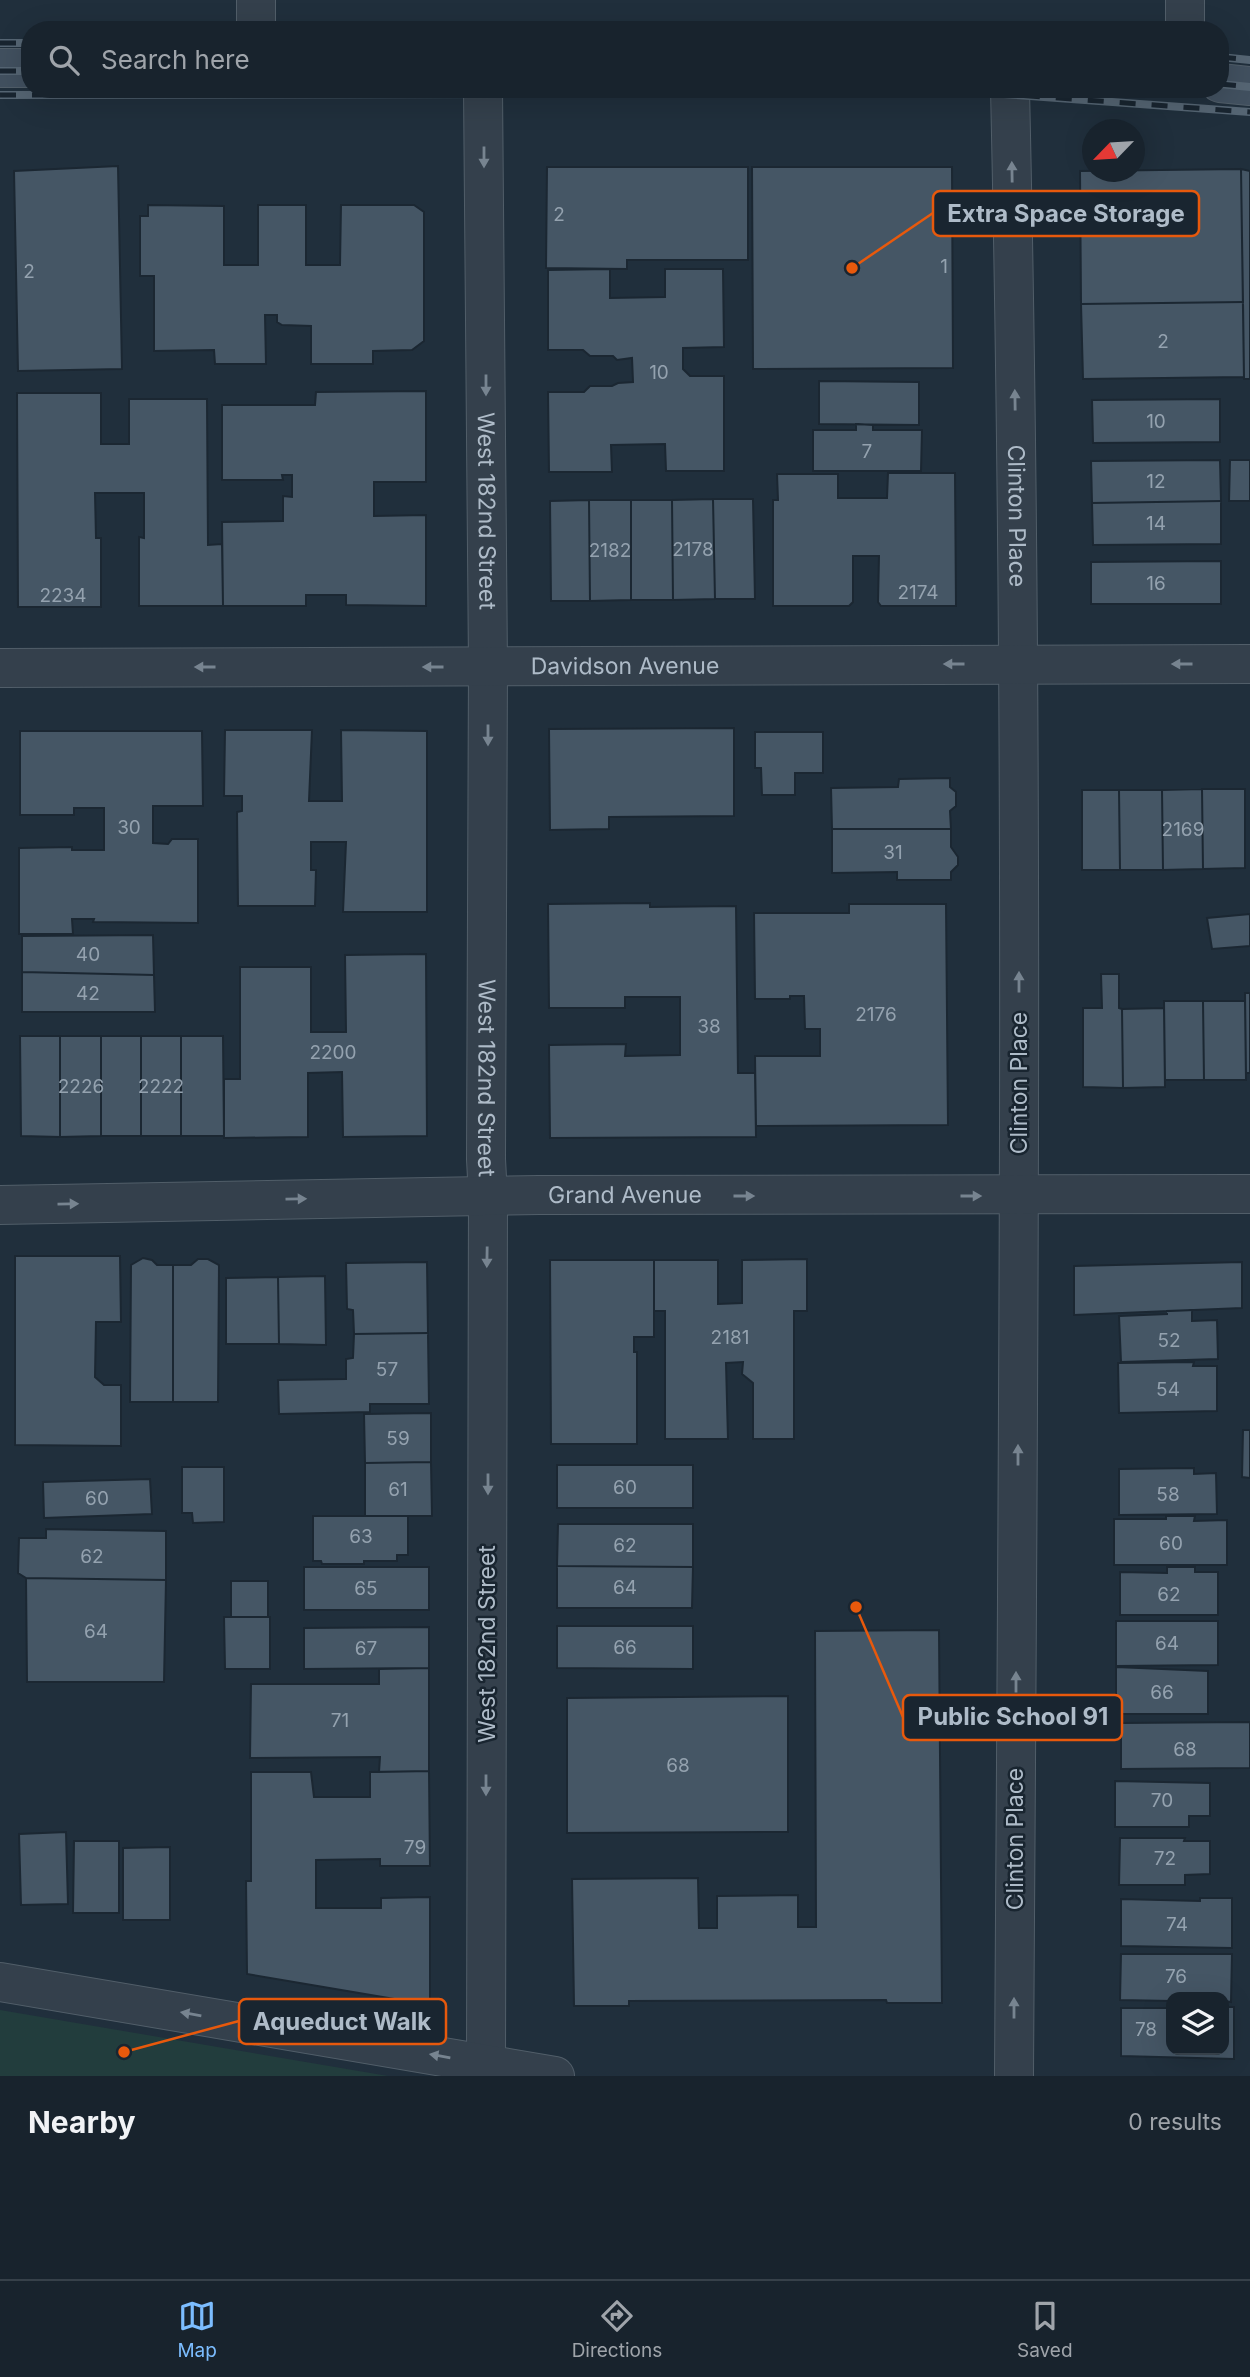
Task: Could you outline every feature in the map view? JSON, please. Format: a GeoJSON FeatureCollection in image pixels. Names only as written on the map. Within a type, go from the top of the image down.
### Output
{"type":"FeatureCollection","features":[{"type":"Feature","properties":{"kind":"main road"},"geometry":{"type":"LineString","coordinates":[[0,68],[21,68]]}},
{"type":"Feature","properties":{"kind":"main road"},"geometry":{"type":"LineString","coordinates":[[1229,84],[1250,86]]}},
{"type":"Feature","properties":{"kind":"street"},"geometry":{"type":"LineString","coordinates":[[256,0],[256,21]]}},
{"type":"Feature","properties":{"kind":"street"},"geometry":{"type":"LineString","coordinates":[[1185,0],[1185,21]]}},
{"type":"Feature","properties":{"kind":"street","name":"West 182nd Street"},"geometry":{"type":"LineString","coordinates":[[484,98],[488,667],[485,2064]]}},
{"type":"Feature","properties":{"kind":"street","name":"Clinton Place"},"geometry":{"type":"LineString","coordinates":[[1010,98],[1018,664],[1020,1195],[1014,2076]]}},
{"type":"Feature","properties":{"kind":"street","name":"Davidson Avenue"},"geometry":{"type":"LineString","coordinates":[[0,668],[1250,664]]}},
{"type":"Feature","properties":{"kind":"street","name":"Grand Avenue"},"geometry":{"type":"LineString","coordinates":[[0,1205],[488,1197],[1250,1194]]}},
{"type":"Feature","properties":{"kind":"street"},"geometry":{"type":"LineString","coordinates":[[0,1982],[555,2076]]}},
{"type":"Feature","properties":{"kind":"green space"},"geometry":{"type":"Polygon","coordinates":[[[0,2010],[388,2076],[0,2076],[0,2010]]]}},
{"type":"Feature","properties":{"kind":"building"},"geometry":{"type":"Polygon","coordinates":[[[118,166],[122,369],[18,371],[14,171],[118,166]]]}},
{"type":"Feature","properties":{"kind":"building"},"geometry":{"type":"Polygon","coordinates":[[[547,167],[748,167],[748,260],[627,260],[627,269],[546,268],[547,167]]]}},
{"type":"Feature","properties":{"kind":"building"},"geometry":{"type":"Polygon","coordinates":[[[752,167],[952,167],[953,368],[753,369],[752,167]]]}},
{"type":"Feature","properties":{"kind":"building"},"geometry":{"type":"Polygon","coordinates":[[[1241,169],[1250,171],[1250,379],[1244,379],[1241,169]]]}},
{"type":"Feature","properties":{"kind":"building"},"geometry":{"type":"Polygon","coordinates":[[[1241,169],[1243,302],[1081,304],[1080,171],[1082,182],[1145,182],[1145,170],[1241,169]]]}},
{"type":"Feature","properties":{"kind":"building"},"geometry":{"type":"Polygon","coordinates":[[[148,205],[224,206],[224,265],[258,265],[258,205],[306,205],[306,265],[340,265],[341,205],[414,205],[424,212],[424,341],[412,350],[373,351],[373,364],[311,364],[311,326],[282,325],[277,322],[277,315],[265,315],[266,364],[215,364],[214,350],[154,351],[154,276],[140,276],[140,216],[148,216],[148,205]]]}},
{"type":"Feature","properties":{"kind":"building"},"geometry":{"type":"Polygon","coordinates":[[[610,269],[610,298],[665,297],[665,269],[723,269],[724,347],[683,348],[683,369],[690,376],[724,376],[724,471],[666,471],[665,444],[611,445],[612,472],[549,472],[548,392],[584,392],[590,386],[633,382],[632,358],[617,360],[613,356],[590,356],[583,350],[548,350],[548,270],[610,269]]]}},
{"type":"Feature","properties":{"kind":"building"},"geometry":{"type":"Polygon","coordinates":[[[1243,302],[1244,377],[1083,379],[1081,304],[1243,302]]]}},
{"type":"Feature","properties":{"kind":"building"},"geometry":{"type":"Polygon","coordinates":[[[819,381],[919,382],[919,425],[819,424],[819,381]]]}},
{"type":"Feature","properties":{"kind":"building"},"geometry":{"type":"Polygon","coordinates":[[[426,391],[426,482],[374,482],[374,516],[426,515],[426,606],[346,605],[346,595],[306,595],[306,606],[223,606],[222,522],[283,521],[283,496],[292,497],[292,475],[282,475],[283,480],[222,480],[222,405],[315,405],[316,392],[426,391]]]}},
{"type":"Feature","properties":{"kind":"building"},"geometry":{"type":"Polygon","coordinates":[[[17,393],[101,393],[101,444],[129,444],[129,399],[207,399],[208,545],[222,544],[223,606],[139,606],[139,537],[144,538],[144,493],[95,493],[96,538],[101,538],[101,607],[18,607],[17,393]]]}},
{"type":"Feature","properties":{"kind":"building"},"geometry":{"type":"Polygon","coordinates":[[[1220,399],[1220,442],[1093,443],[1092,400],[1220,399]]]}},
{"type":"Feature","properties":{"kind":"building"},"geometry":{"type":"Polygon","coordinates":[[[856,424],[873,425],[873,430],[922,430],[921,471],[813,471],[813,430],[856,430],[856,424]]]}},
{"type":"Feature","properties":{"kind":"building"},"geometry":{"type":"Polygon","coordinates":[[[1220,460],[1221,501],[1092,503],[1091,461],[1220,460]]]}},
{"type":"Feature","properties":{"kind":"building"},"geometry":{"type":"Polygon","coordinates":[[[1230,460],[1250,460],[1250,501],[1229,501],[1230,460]]]}},
{"type":"Feature","properties":{"kind":"building"},"geometry":{"type":"Polygon","coordinates":[[[888,473],[955,473],[956,606],[881,606],[878,602],[879,556],[853,556],[853,602],[849,606],[773,606],[773,500],[778,500],[777,474],[838,474],[838,498],[887,498],[888,473]]]}},
{"type":"Feature","properties":{"kind":"building"},"geometry":{"type":"Polygon","coordinates":[[[713,499],[753,499],[755,599],[715,599],[713,499]]]}},
{"type":"Feature","properties":{"kind":"building"},"geometry":{"type":"Polygon","coordinates":[[[713,499],[715,599],[673,600],[672,500],[713,499]]]}},
{"type":"Feature","properties":{"kind":"building"},"geometry":{"type":"Polygon","coordinates":[[[589,500],[631,500],[631,600],[590,601],[589,500]]]}},
{"type":"Feature","properties":{"kind":"building"},"geometry":{"type":"Polygon","coordinates":[[[589,500],[590,601],[551,601],[550,501],[589,500]]]}},
{"type":"Feature","properties":{"kind":"building"},"geometry":{"type":"Polygon","coordinates":[[[631,500],[672,500],[673,600],[631,600],[631,500]]]}},
{"type":"Feature","properties":{"kind":"building"},"geometry":{"type":"Polygon","coordinates":[[[1221,501],[1221,544],[1093,545],[1092,503],[1221,501]]]}},
{"type":"Feature","properties":{"kind":"building"},"geometry":{"type":"Polygon","coordinates":[[[1221,561],[1221,604],[1091,604],[1091,562],[1221,561]]]}},
{"type":"Feature","properties":{"kind":"building"},"geometry":{"type":"Polygon","coordinates":[[[734,728],[734,816],[609,817],[609,829],[550,830],[549,729],[734,728]]]}},
{"type":"Feature","properties":{"kind":"building"},"geometry":{"type":"Polygon","coordinates":[[[225,730],[312,730],[309,801],[342,801],[341,730],[427,731],[427,912],[343,912],[346,842],[311,842],[311,870],[316,870],[315,906],[238,906],[237,812],[242,811],[242,796],[224,796],[225,730]]]}},
{"type":"Feature","properties":{"kind":"building"},"geometry":{"type":"Polygon","coordinates":[[[20,731],[202,731],[203,806],[153,806],[153,843],[168,844],[172,839],[198,839],[198,923],[93,922],[94,919],[72,919],[73,934],[19,934],[19,848],[72,847],[72,850],[104,850],[104,808],[74,808],[74,815],[20,815],[20,731]]]}},
{"type":"Feature","properties":{"kind":"building"},"geometry":{"type":"Polygon","coordinates":[[[755,732],[823,732],[823,773],[795,773],[795,795],[762,795],[761,768],[755,768],[755,732]]]}},
{"type":"Feature","properties":{"kind":"building"},"geometry":{"type":"Polygon","coordinates":[[[950,778],[950,787],[956,792],[956,806],[950,811],[951,829],[832,829],[831,788],[898,787],[899,779],[950,778]]]}},
{"type":"Feature","properties":{"kind":"building"},"geometry":{"type":"Polygon","coordinates":[[[1202,789],[1245,789],[1245,868],[1203,869],[1202,789]]]}},
{"type":"Feature","properties":{"kind":"building"},"geometry":{"type":"Polygon","coordinates":[[[1202,789],[1203,869],[1163,870],[1162,790],[1202,789]]]}},
{"type":"Feature","properties":{"kind":"building"},"geometry":{"type":"Polygon","coordinates":[[[1082,790],[1119,790],[1120,870],[1082,870],[1082,790]]]}},
{"type":"Feature","properties":{"kind":"building"},"geometry":{"type":"Polygon","coordinates":[[[1119,790],[1162,790],[1163,870],[1120,870],[1119,790]]]}},
{"type":"Feature","properties":{"kind":"building"},"geometry":{"type":"Polygon","coordinates":[[[832,829],[951,829],[951,847],[958,857],[958,865],[951,872],[951,880],[897,880],[897,872],[832,873],[832,829]]]}},
{"type":"Feature","properties":{"kind":"building"},"geometry":{"type":"Polygon","coordinates":[[[650,903],[650,907],[736,906],[738,1073],[755,1073],[756,1137],[550,1138],[549,1045],[626,1044],[625,1056],[680,1055],[680,997],[625,997],[625,1008],[549,1008],[548,904],[650,903]]]}},
{"type":"Feature","properties":{"kind":"building"},"geometry":{"type":"Polygon","coordinates":[[[849,904],[946,904],[948,1125],[756,1126],[755,1056],[820,1056],[820,1029],[805,1029],[804,996],[790,996],[790,999],[755,999],[754,913],[849,913],[849,904]]]}},
{"type":"Feature","properties":{"kind":"building"},"geometry":{"type":"Polygon","coordinates":[[[1250,914],[1250,946],[1212,949],[1207,918],[1250,914]]]}},
{"type":"Feature","properties":{"kind":"building"},"geometry":{"type":"Polygon","coordinates":[[[153,935],[154,975],[22,972],[22,936],[153,935]]]}},
{"type":"Feature","properties":{"kind":"building"},"geometry":{"type":"Polygon","coordinates":[[[426,954],[427,1136],[343,1137],[342,1072],[308,1073],[308,1137],[224,1138],[224,1079],[240,1079],[240,967],[311,967],[311,1032],[346,1032],[345,955],[426,954]]]}},
{"type":"Feature","properties":{"kind":"building"},"geometry":{"type":"Polygon","coordinates":[[[22,972],[154,975],[155,1012],[22,1012],[22,972]]]}},
{"type":"Feature","properties":{"kind":"building"},"geometry":{"type":"Polygon","coordinates":[[[1101,974],[1119,974],[1123,1088],[1083,1087],[1083,1008],[1102,1008],[1101,974]]]}},
{"type":"Feature","properties":{"kind":"building"},"geometry":{"type":"Polygon","coordinates":[[[1245,993],[1250,993],[1250,1073],[1246,1073],[1245,993]]]}},
{"type":"Feature","properties":{"kind":"building"},"geometry":{"type":"Polygon","coordinates":[[[1164,1001],[1203,1001],[1204,1080],[1165,1080],[1164,1001]]]}},
{"type":"Feature","properties":{"kind":"building"},"geometry":{"type":"Polygon","coordinates":[[[1203,1001],[1245,1001],[1246,1080],[1204,1080],[1203,1001]]]}},
{"type":"Feature","properties":{"kind":"building"},"geometry":{"type":"Polygon","coordinates":[[[1164,1008],[1165,1087],[1123,1088],[1122,1009],[1164,1008]]]}},
{"type":"Feature","properties":{"kind":"building"},"geometry":{"type":"Polygon","coordinates":[[[20,1036],[60,1036],[60,1137],[21,1136],[20,1036]]]}},
{"type":"Feature","properties":{"kind":"building"},"geometry":{"type":"Polygon","coordinates":[[[60,1036],[101,1036],[101,1136],[60,1137],[60,1036]]]}},
{"type":"Feature","properties":{"kind":"building"},"geometry":{"type":"Polygon","coordinates":[[[101,1036],[141,1036],[141,1136],[101,1136],[101,1036]]]}},
{"type":"Feature","properties":{"kind":"building"},"geometry":{"type":"Polygon","coordinates":[[[141,1036],[181,1036],[181,1136],[141,1136],[141,1036]]]}},
{"type":"Feature","properties":{"kind":"building"},"geometry":{"type":"Polygon","coordinates":[[[181,1036],[223,1036],[224,1136],[181,1136],[181,1036]]]}},
{"type":"Feature","properties":{"kind":"building"},"geometry":{"type":"Polygon","coordinates":[[[15,1256],[120,1256],[121,1322],[96,1322],[95,1377],[104,1385],[121,1385],[121,1446],[15,1445],[15,1256]]]}},
{"type":"Feature","properties":{"kind":"building"},"geometry":{"type":"Polygon","coordinates":[[[143,1258],[152,1260],[157,1265],[173,1265],[173,1402],[130,1402],[131,1265],[143,1258]]]}},
{"type":"Feature","properties":{"kind":"building"},"geometry":{"type":"Polygon","coordinates":[[[198,1259],[208,1259],[219,1265],[218,1402],[173,1402],[173,1265],[191,1265],[198,1259]]]}},
{"type":"Feature","properties":{"kind":"building"},"geometry":{"type":"Polygon","coordinates":[[[807,1259],[807,1311],[794,1311],[794,1439],[753,1439],[753,1383],[742,1374],[743,1362],[726,1363],[728,1439],[665,1439],[665,1311],[654,1311],[654,1260],[718,1260],[718,1304],[742,1303],[742,1260],[807,1259]]]}},
{"type":"Feature","properties":{"kind":"building"},"geometry":{"type":"Polygon","coordinates":[[[550,1260],[654,1260],[654,1337],[634,1337],[634,1352],[637,1352],[637,1444],[551,1444],[550,1260]]]}},
{"type":"Feature","properties":{"kind":"building"},"geometry":{"type":"Polygon","coordinates":[[[427,1262],[428,1333],[354,1334],[353,1310],[347,1309],[346,1263],[427,1262]]]}},
{"type":"Feature","properties":{"kind":"building"},"geometry":{"type":"Polygon","coordinates":[[[1242,1262],[1242,1308],[1074,1315],[1074,1266],[1242,1262]]]}},
{"type":"Feature","properties":{"kind":"building"},"geometry":{"type":"Polygon","coordinates":[[[325,1276],[326,1345],[279,1344],[278,1277],[325,1276]]]}},
{"type":"Feature","properties":{"kind":"building"},"geometry":{"type":"Polygon","coordinates":[[[278,1277],[279,1344],[226,1344],[226,1278],[278,1277]]]}},
{"type":"Feature","properties":{"kind":"building"},"geometry":{"type":"Polygon","coordinates":[[[1192,1310],[1192,1321],[1217,1320],[1218,1359],[1121,1362],[1119,1316],[1192,1310]]]}},
{"type":"Feature","properties":{"kind":"building"},"geometry":{"type":"Polygon","coordinates":[[[428,1333],[429,1404],[370,1404],[370,1412],[279,1414],[278,1380],[346,1379],[346,1359],[353,1358],[354,1334],[428,1333]]]}},
{"type":"Feature","properties":{"kind":"building"},"geometry":{"type":"Polygon","coordinates":[[[1194,1362],[1193,1366],[1217,1366],[1217,1411],[1119,1413],[1118,1363],[1194,1362]]]}},
{"type":"Feature","properties":{"kind":"building"},"geometry":{"type":"Polygon","coordinates":[[[431,1413],[431,1462],[365,1463],[364,1414],[431,1413]]]}},
{"type":"Feature","properties":{"kind":"building"},"geometry":{"type":"Polygon","coordinates":[[[1243,1430],[1250,1430],[1250,1478],[1242,1477],[1243,1430]]]}},
{"type":"Feature","properties":{"kind":"building"},"geometry":{"type":"Polygon","coordinates":[[[431,1462],[432,1516],[365,1516],[365,1463],[431,1462]]]}},
{"type":"Feature","properties":{"kind":"building"},"geometry":{"type":"Polygon","coordinates":[[[557,1465],[693,1465],[693,1508],[557,1508],[557,1465]]]}},
{"type":"Feature","properties":{"kind":"building"},"geometry":{"type":"Polygon","coordinates":[[[182,1467],[224,1467],[224,1522],[193,1523],[192,1513],[182,1513],[182,1467]]]}},
{"type":"Feature","properties":{"kind":"building"},"geometry":{"type":"Polygon","coordinates":[[[1194,1468],[1194,1474],[1216,1473],[1217,1514],[1119,1515],[1119,1469],[1194,1468]]]}},
{"type":"Feature","properties":{"kind":"building"},"geometry":{"type":"Polygon","coordinates":[[[150,1479],[152,1514],[44,1518],[43,1482],[150,1479]]]}},
{"type":"Feature","properties":{"kind":"building"},"geometry":{"type":"Polygon","coordinates":[[[313,1516],[408,1516],[408,1555],[397,1555],[397,1561],[364,1561],[364,1564],[322,1564],[321,1561],[313,1561],[313,1516]]]}},
{"type":"Feature","properties":{"kind":"building"},"geometry":{"type":"Polygon","coordinates":[[[1166,1516],[1195,1516],[1194,1521],[1227,1520],[1227,1565],[1114,1565],[1114,1519],[1166,1519],[1166,1516]]]}},
{"type":"Feature","properties":{"kind":"building"},"geometry":{"type":"Polygon","coordinates":[[[558,1524],[693,1524],[693,1567],[557,1566],[558,1524]]]}},
{"type":"Feature","properties":{"kind":"building"},"geometry":{"type":"Polygon","coordinates":[[[46,1529],[166,1531],[166,1580],[26,1578],[18,1573],[19,1538],[46,1538],[46,1529]]]}},
{"type":"Feature","properties":{"kind":"building"},"geometry":{"type":"Polygon","coordinates":[[[557,1566],[693,1567],[692,1608],[557,1608],[557,1566]]]}},
{"type":"Feature","properties":{"kind":"building"},"geometry":{"type":"Polygon","coordinates":[[[304,1567],[429,1567],[429,1610],[304,1610],[304,1567]]]}},
{"type":"Feature","properties":{"kind":"building"},"geometry":{"type":"Polygon","coordinates":[[[1167,1567],[1195,1567],[1195,1572],[1218,1572],[1218,1615],[1120,1615],[1120,1572],[1167,1573],[1167,1567]]]}},
{"type":"Feature","properties":{"kind":"building"},"geometry":{"type":"Polygon","coordinates":[[[26,1578],[166,1580],[164,1682],[27,1682],[26,1578]]]}},
{"type":"Feature","properties":{"kind":"building"},"geometry":{"type":"Polygon","coordinates":[[[231,1581],[268,1581],[268,1617],[231,1617],[231,1581]]]}},
{"type":"Feature","properties":{"kind":"building"},"geometry":{"type":"Polygon","coordinates":[[[224,1617],[270,1617],[270,1669],[225,1669],[224,1617]]]}},
{"type":"Feature","properties":{"kind":"building"},"geometry":{"type":"Polygon","coordinates":[[[1116,1621],[1218,1621],[1218,1665],[1116,1666],[1116,1621]]]}},
{"type":"Feature","properties":{"kind":"building"},"geometry":{"type":"Polygon","coordinates":[[[557,1626],[693,1626],[693,1669],[557,1668],[557,1626]]]}},
{"type":"Feature","properties":{"kind":"building"},"geometry":{"type":"Polygon","coordinates":[[[429,1627],[429,1668],[304,1669],[304,1628],[429,1627]]]}},
{"type":"Feature","properties":{"kind":"building"},"geometry":{"type":"Polygon","coordinates":[[[939,1630],[942,2003],[887,2003],[886,2000],[629,2001],[629,2006],[574,2006],[572,1879],[698,1878],[699,1928],[717,1928],[717,1896],[798,1895],[798,1927],[816,1927],[815,1631],[939,1630]]]}},
{"type":"Feature","properties":{"kind":"building"},"geometry":{"type":"Polygon","coordinates":[[[1116,1667],[1208,1671],[1208,1714],[1116,1714],[1116,1667]]]}},
{"type":"Feature","properties":{"kind":"building"},"geometry":{"type":"Polygon","coordinates":[[[429,1668],[429,1771],[379,1772],[380,1757],[250,1758],[251,1684],[379,1684],[379,1669],[429,1668]]]}},
{"type":"Feature","properties":{"kind":"building"},"geometry":{"type":"Polygon","coordinates":[[[788,1696],[788,1832],[567,1833],[567,1698],[788,1696]]]}},
{"type":"Feature","properties":{"kind":"building"},"geometry":{"type":"Polygon","coordinates":[[[1250,1722],[1250,1768],[1121,1769],[1121,1723],[1250,1722]]]}},
{"type":"Feature","properties":{"kind":"building"},"geometry":{"type":"Polygon","coordinates":[[[429,1771],[430,1866],[380,1866],[380,1859],[316,1860],[316,1908],[381,1908],[381,1898],[430,1897],[430,2005],[247,1974],[246,1881],[251,1881],[251,1772],[311,1772],[314,1797],[370,1797],[370,1772],[429,1771]]]}},
{"type":"Feature","properties":{"kind":"building"},"geometry":{"type":"Polygon","coordinates":[[[1115,1781],[1210,1783],[1210,1816],[1189,1816],[1189,1827],[1115,1827],[1115,1781]]]}},
{"type":"Feature","properties":{"kind":"building"},"geometry":{"type":"Polygon","coordinates":[[[66,1832],[68,1904],[21,1905],[19,1834],[66,1832]]]}},
{"type":"Feature","properties":{"kind":"building"},"geometry":{"type":"Polygon","coordinates":[[[1120,1838],[1185,1838],[1184,1841],[1210,1841],[1210,1874],[1185,1875],[1185,1885],[1119,1885],[1120,1838]]]}},
{"type":"Feature","properties":{"kind":"building"},"geometry":{"type":"Polygon","coordinates":[[[74,1841],[119,1841],[119,1913],[73,1913],[74,1841]]]}},
{"type":"Feature","properties":{"kind":"building"},"geometry":{"type":"Polygon","coordinates":[[[170,1847],[170,1920],[123,1920],[123,1848],[170,1847]]]}},
{"type":"Feature","properties":{"kind":"building"},"geometry":{"type":"Polygon","coordinates":[[[1200,1898],[1232,1898],[1232,1948],[1121,1946],[1121,1899],[1200,1901],[1200,1898]]]}},
{"type":"Feature","properties":{"kind":"building"},"geometry":{"type":"Polygon","coordinates":[[[1121,1954],[1232,1954],[1231,2002],[1229,1992],[1166,1992],[1166,2001],[1120,2000],[1121,1954]]]}},
{"type":"Feature","properties":{"kind":"building"},"geometry":{"type":"Polygon","coordinates":[[[1229,2007],[1234,2007],[1234,2059],[1121,2056],[1121,2008],[1166,2008],[1166,2055],[1229,2055],[1229,2007]]]}},
{"type":"Feature","properties":{"kind":"railway"},"geometry":{"type":"LineString","coordinates":[[0,43],[21,43]]}},
{"type":"Feature","properties":{"kind":"railway"},"geometry":{"type":"LineString","coordinates":[[1229,58],[1250,60]]}},
{"type":"Feature","properties":{"kind":"railway"},"geometry":{"type":"LineString","coordinates":[[0,71],[21,71]]}},
{"type":"Feature","properties":{"kind":"railway"},"geometry":{"type":"LineString","coordinates":[[1229,85],[1250,87]]}},
{"type":"Feature","properties":{"kind":"railway"},"geometry":{"type":"LineString","coordinates":[[0,95],[21,95]]}},
{"type":"Feature","properties":{"kind":"railway"},"geometry":{"type":"LineString","coordinates":[[1058,98],[1250,112]]}},
{"type":"Feature","properties":{"kind":"place","name":"Extra Space Storage"},"geometry":{"type":"Point","coordinates":[852,268]}},
{"type":"Feature","properties":{"kind":"place","name":"Public School 91"},"geometry":{"type":"Point","coordinates":[856,1607]}},
{"type":"Feature","properties":{"kind":"place","name":"Aqueduct Walk"},"geometry":{"type":"Point","coordinates":[124,2052]}}]}
